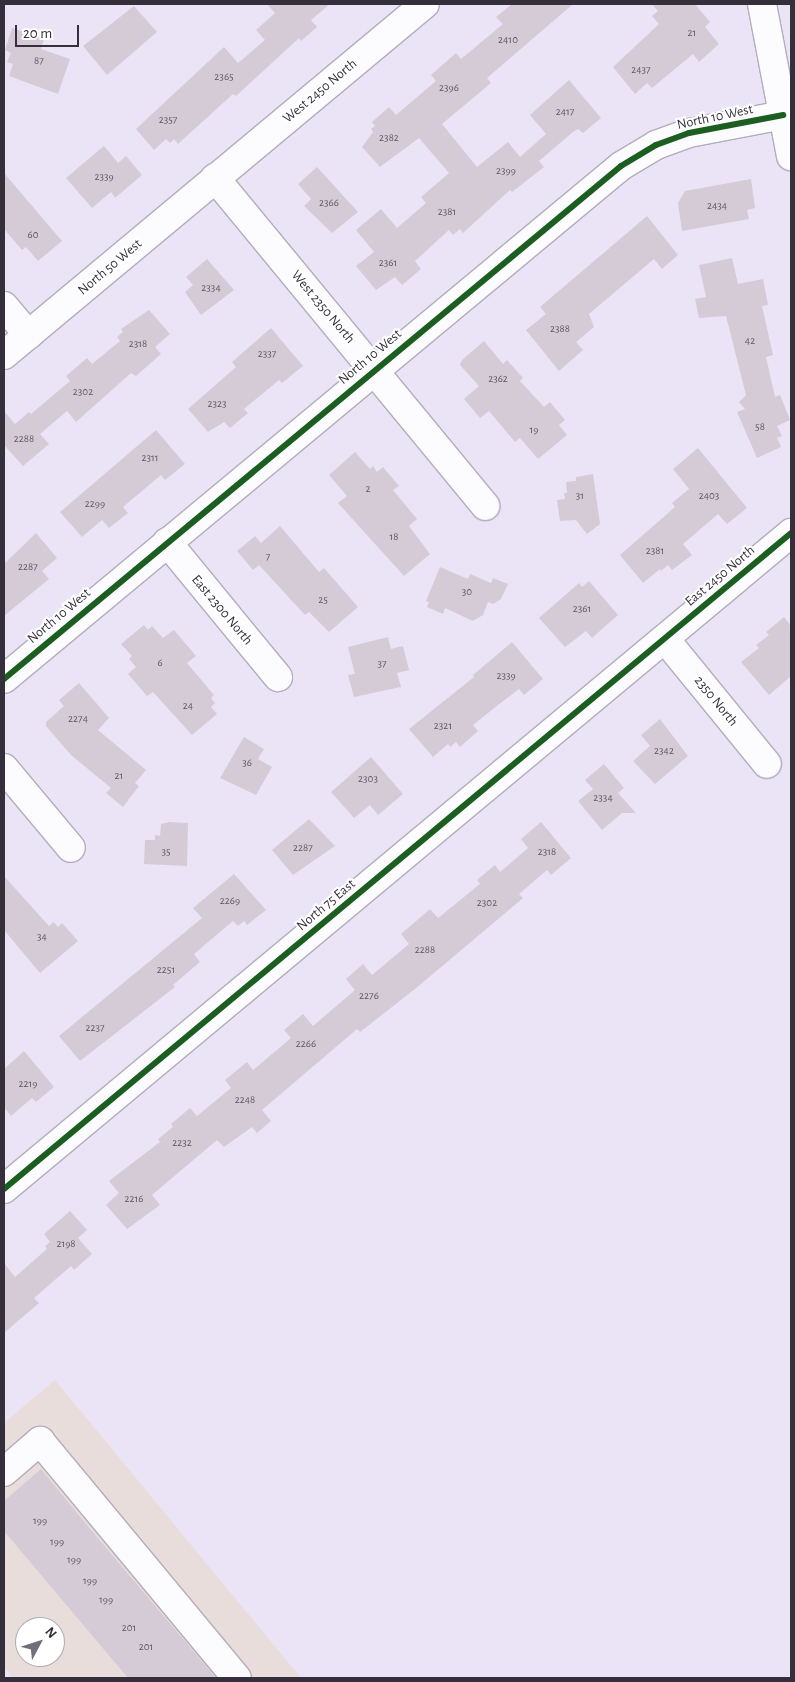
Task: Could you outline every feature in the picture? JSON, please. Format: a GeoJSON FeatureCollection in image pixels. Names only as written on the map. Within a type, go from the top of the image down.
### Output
{"type":"FeatureCollection","features":[{"type":"Feature","properties":{"kind":"street","name":"West 2450 North"},"geometry":{"type":"LineString","coordinates":[[216,178],[425,4]]}},
{"type":"Feature","properties":{"kind":"street"},"geometry":{"type":"LineString","coordinates":[[762,4],[791,156]]}},
{"type":"Feature","properties":{"kind":"street","name":"North 10 West"},"geometry":{"type":"LineString","coordinates":[[4,679],[622,166],[656,145],[689,133],[783,115]]}},
{"type":"Feature","properties":{"kind":"street","name":"North 50 West"},"geometry":{"type":"LineString","coordinates":[[4,355],[216,178]]}},
{"type":"Feature","properties":{"kind":"street","name":"West 2350 North"},"geometry":{"type":"LineString","coordinates":[[216,178],[485,506]]}},
{"type":"Feature","properties":{"kind":"street"},"geometry":{"type":"LineString","coordinates":[[4,306],[28,335]]}},
{"type":"Feature","properties":{"kind":"street","name":"East 2450 North"},"geometry":{"type":"LineString","coordinates":[[665,639],[791,533]]}},
{"type":"Feature","properties":{"kind":"street","name":"East 2300 North"},"geometry":{"type":"LineString","coordinates":[[167,542],[278,677]]}},
{"type":"Feature","properties":{"kind":"street","name":"2350 North"},"geometry":{"type":"LineString","coordinates":[[665,639],[767,764]]}},
{"type":"Feature","properties":{"kind":"street","name":"North 75 East"},"geometry":{"type":"LineString","coordinates":[[4,1189],[665,639]]}},
{"type":"Feature","properties":{"kind":"street"},"geometry":{"type":"LineString","coordinates":[[4,768],[71,848]]}},
{"type":"Feature","properties":{"kind":"street"},"geometry":{"type":"LineString","coordinates":[[4,1472],[40,1441],[237,1678]]}},
{"type":"Feature","properties":{"kind":"shaded area"},"geometry":{"type":"Polygon","coordinates":[[[55,1380],[301,1678],[13,1678],[4,1667],[4,1423],[55,1380]]]}},
{"type":"Feature","properties":{"kind":"building"},"geometry":{"type":"Polygon","coordinates":[[[267,4],[330,4],[311,20],[317,27],[301,41],[299,38],[236,96],[233,94],[178,144],[174,139],[170,143],[166,139],[154,150],[136,129],[224,47],[238,63],[265,40],[256,30],[275,13],[267,4]]]}},
{"type":"Feature","properties":{"kind":"building"},"geometry":{"type":"Polygon","coordinates":[[[512,4],[573,4],[487,78],[491,83],[442,124],[477,167],[508,142],[520,157],[546,134],[530,115],[569,80],[601,118],[583,133],[578,129],[573,132],[539,161],[544,167],[512,192],[510,190],[463,233],[460,229],[453,235],[449,230],[415,261],[421,269],[402,285],[395,277],[376,290],[356,266],[374,252],[356,230],[381,209],[397,228],[426,203],[421,197],[449,173],[419,138],[380,167],[362,147],[373,132],[371,129],[375,126],[372,122],[389,107],[396,115],[436,81],[431,75],[456,53],[461,59],[503,24],[496,17],[512,4]]]}},
{"type":"Feature","properties":{"kind":"building"},"geometry":{"type":"Polygon","coordinates":[[[652,4],[695,4],[710,22],[705,27],[719,44],[699,62],[693,54],[652,88],[647,83],[635,94],[613,67],[659,24],[652,16],[658,11],[652,4]]]}},
{"type":"Feature","properties":{"kind":"building"},"geometry":{"type":"Polygon","coordinates":[[[134,6],[157,32],[107,75],[83,46],[134,6]]]}},
{"type":"Feature","properties":{"kind":"building"},"geometry":{"type":"Polygon","coordinates":[[[12,28],[44,39],[41,49],[70,59],[58,94],[9,76],[13,64],[7,62],[11,53],[5,50],[12,28]]]}},
{"type":"Feature","properties":{"kind":"building"},"geometry":{"type":"Polygon","coordinates":[[[104,146],[118,163],[126,156],[142,175],[115,198],[111,192],[92,208],[66,178],[104,146]]]}},
{"type":"Feature","properties":{"kind":"building"},"geometry":{"type":"Polygon","coordinates":[[[317,167],[358,212],[332,233],[304,206],[311,199],[298,184],[317,167]]]}},
{"type":"Feature","properties":{"kind":"building"},"geometry":{"type":"Polygon","coordinates":[[[4,173],[62,241],[38,261],[26,247],[22,250],[4,229],[4,173]]]}},
{"type":"Feature","properties":{"kind":"building"},"geometry":{"type":"Polygon","coordinates":[[[751,179],[755,208],[747,210],[749,219],[682,231],[678,203],[685,191],[751,179]]]}},
{"type":"Feature","properties":{"kind":"building"},"geometry":{"type":"Polygon","coordinates":[[[647,216],[678,255],[662,269],[654,259],[589,314],[594,327],[576,342],[583,350],[559,371],[526,330],[546,314],[540,307],[647,216]]]}},
{"type":"Feature","properties":{"kind":"building"},"geometry":{"type":"Polygon","coordinates":[[[732,258],[738,284],[763,279],[768,305],[762,306],[773,355],[766,357],[775,397],[780,395],[790,420],[777,426],[782,436],[777,438],[781,447],[757,458],[737,412],[745,409],[739,402],[746,395],[726,316],[699,318],[695,299],[706,297],[699,265],[732,258]]]}},
{"type":"Feature","properties":{"kind":"building"},"geometry":{"type":"Polygon","coordinates":[[[207,259],[234,290],[201,315],[185,292],[193,285],[186,277],[207,259]]]}},
{"type":"Feature","properties":{"kind":"building"},"geometry":{"type":"Polygon","coordinates":[[[149,310],[170,334],[155,347],[161,354],[136,376],[131,373],[76,422],[67,411],[40,434],[49,444],[23,466],[4,445],[4,411],[15,424],[29,412],[31,414],[70,381],[66,376],[87,358],[92,364],[120,341],[117,337],[123,332],[121,329],[149,310]]]}},
{"type":"Feature","properties":{"kind":"building"},"geometry":{"type":"Polygon","coordinates":[[[271,328],[303,366],[282,383],[279,380],[244,409],[248,413],[230,428],[224,422],[208,432],[188,409],[236,367],[232,362],[271,328]]]}},
{"type":"Feature","properties":{"kind":"building"},"geometry":{"type":"Polygon","coordinates":[[[484,341],[503,364],[507,360],[523,378],[520,381],[544,407],[550,402],[565,420],[559,425],[567,435],[538,459],[520,438],[515,442],[489,411],[480,418],[464,399],[479,386],[460,365],[462,360],[484,341]]]}},
{"type":"Feature","properties":{"kind":"building"},"geometry":{"type":"Polygon","coordinates":[[[156,430],[185,464],[165,480],[161,475],[123,507],[128,513],[109,528],[102,520],[82,537],[60,512],[156,430]]]}},
{"type":"Feature","properties":{"kind":"building"},"geometry":{"type":"Polygon","coordinates":[[[698,448],[747,508],[727,524],[718,514],[683,544],[692,555],[672,570],[668,565],[661,571],[660,569],[643,583],[620,555],[675,507],[672,503],[689,489],[673,469],[698,448]]]}},
{"type":"Feature","properties":{"kind":"building"},"geometry":{"type":"Polygon","coordinates":[[[355,452],[370,469],[373,466],[377,472],[383,467],[399,486],[393,490],[417,519],[409,526],[430,554],[404,576],[338,503],[347,496],[329,475],[355,452]]]}},
{"type":"Feature","properties":{"kind":"building"},"geometry":{"type":"Polygon","coordinates":[[[593,474],[600,524],[587,534],[576,520],[560,521],[557,500],[565,499],[564,493],[567,493],[566,482],[576,481],[576,477],[593,474]]]}},
{"type":"Feature","properties":{"kind":"building"},"geometry":{"type":"Polygon","coordinates":[[[280,526],[319,572],[324,568],[358,607],[329,632],[309,612],[305,615],[259,565],[253,570],[237,551],[255,536],[261,543],[280,526]]]}},
{"type":"Feature","properties":{"kind":"building"},"geometry":{"type":"Polygon","coordinates":[[[36,533],[57,558],[42,571],[49,579],[4,616],[4,564],[36,533]]]}},
{"type":"Feature","properties":{"kind":"building"},"geometry":{"type":"Polygon","coordinates":[[[440,567],[468,579],[470,574],[491,583],[493,578],[508,584],[501,599],[493,604],[488,602],[483,615],[473,621],[445,608],[443,614],[427,607],[429,602],[426,601],[440,567]]]}},
{"type":"Feature","properties":{"kind":"building"},"geometry":{"type":"Polygon","coordinates":[[[589,581],[618,615],[592,638],[586,631],[565,647],[539,618],[579,583],[582,587],[589,581]]]}},
{"type":"Feature","properties":{"kind":"building"},"geometry":{"type":"Polygon","coordinates":[[[784,617],[791,626],[791,676],[769,695],[741,662],[759,648],[756,645],[769,635],[766,632],[784,617]]]}},
{"type":"Feature","properties":{"kind":"building"},"geometry":{"type":"Polygon","coordinates":[[[144,625],[148,630],[152,626],[163,638],[174,630],[196,656],[187,663],[214,695],[211,698],[215,703],[211,707],[217,714],[192,735],[153,692],[147,696],[128,674],[136,667],[129,659],[132,656],[121,644],[144,625]]]}},
{"type":"Feature","properties":{"kind":"building"},"geometry":{"type":"Polygon","coordinates":[[[388,637],[391,649],[403,646],[409,670],[397,673],[401,687],[354,697],[348,675],[355,674],[348,647],[388,637]]]}},
{"type":"Feature","properties":{"kind":"building"},"geometry":{"type":"Polygon","coordinates":[[[512,642],[543,679],[524,695],[519,689],[473,725],[478,731],[460,747],[456,742],[450,747],[448,744],[433,757],[409,729],[474,677],[473,675],[512,642]]]}},
{"type":"Feature","properties":{"kind":"building"},"geometry":{"type":"Polygon","coordinates":[[[79,683],[109,718],[98,730],[146,770],[135,783],[139,786],[123,807],[106,793],[111,788],[71,755],[46,726],[46,722],[64,706],[59,700],[79,683]]]}},
{"type":"Feature","properties":{"kind":"building"},"geometry":{"type":"Polygon","coordinates":[[[660,719],[688,756],[655,784],[633,761],[650,746],[641,735],[660,719]]]}},
{"type":"Feature","properties":{"kind":"building"},"geometry":{"type":"Polygon","coordinates":[[[244,737],[264,749],[258,759],[272,767],[256,795],[220,778],[244,737]]]}},
{"type":"Feature","properties":{"kind":"building"},"geometry":{"type":"Polygon","coordinates":[[[371,757],[403,794],[378,815],[370,805],[354,818],[331,792],[371,757]]]}},
{"type":"Feature","properties":{"kind":"building"},"geometry":{"type":"Polygon","coordinates":[[[604,764],[624,788],[618,793],[636,813],[622,813],[602,830],[578,801],[593,789],[585,780],[604,764]]]}},
{"type":"Feature","properties":{"kind":"building"},"geometry":{"type":"Polygon","coordinates":[[[309,819],[335,846],[293,875],[272,850],[309,819]]]}},
{"type":"Feature","properties":{"kind":"building"},"geometry":{"type":"Polygon","coordinates":[[[169,822],[188,823],[187,866],[144,864],[145,840],[155,840],[155,835],[160,836],[161,824],[169,822]]]}},
{"type":"Feature","properties":{"kind":"building"},"geometry":{"type":"Polygon","coordinates":[[[541,822],[571,858],[551,875],[547,870],[519,894],[523,898],[415,989],[360,1032],[357,1029],[262,1110],[271,1121],[257,1133],[252,1127],[224,1147],[217,1140],[152,1195],[160,1205],[127,1229],[106,1205],[119,1193],[109,1181],[160,1142],[158,1139],[173,1127],[171,1124],[190,1108],[197,1116],[231,1088],[225,1080],[247,1062],[253,1070],[291,1038],[284,1030],[303,1014],[313,1026],[355,990],[346,979],[363,964],[372,975],[409,944],[401,934],[430,909],[438,918],[480,884],[477,880],[495,865],[500,872],[528,848],[521,839],[541,822]]]}},
{"type":"Feature","properties":{"kind":"building"},"geometry":{"type":"Polygon","coordinates":[[[234,874],[266,910],[247,925],[244,921],[238,926],[233,921],[194,954],[200,962],[173,985],[175,987],[80,1061],[59,1036],[202,918],[193,908],[234,874]]]}},
{"type":"Feature","properties":{"kind":"building"},"geometry":{"type":"Polygon","coordinates":[[[4,876],[49,926],[54,922],[58,927],[62,923],[78,941],[40,973],[4,930],[4,876]]]}},
{"type":"Feature","properties":{"kind":"building"},"geometry":{"type":"Polygon","coordinates":[[[24,1051],[54,1087],[36,1102],[32,1098],[11,1116],[4,1107],[4,1069],[24,1051]]]}},
{"type":"Feature","properties":{"kind":"building"},"geometry":{"type":"Polygon","coordinates":[[[70,1211],[87,1230],[78,1238],[92,1254],[74,1270],[71,1266],[34,1298],[39,1303],[4,1333],[4,1263],[15,1277],[47,1249],[45,1246],[50,1242],[44,1234],[70,1211]]]}},
{"type":"Feature","properties":{"kind":"building"},"geometry":{"type":"Polygon","coordinates":[[[41,1469],[216,1678],[128,1678],[4,1531],[4,1501],[41,1469]]]}},
{"type":"Feature","properties":{"kind":"cycle path"},"geometry":{"type":"LineString","coordinates":[[4,679],[621,166],[656,145],[689,133],[783,115]]}},
{"type":"Feature","properties":{"kind":"cycle path"},"geometry":{"type":"LineString","coordinates":[[4,1189],[791,533]]}}]}
